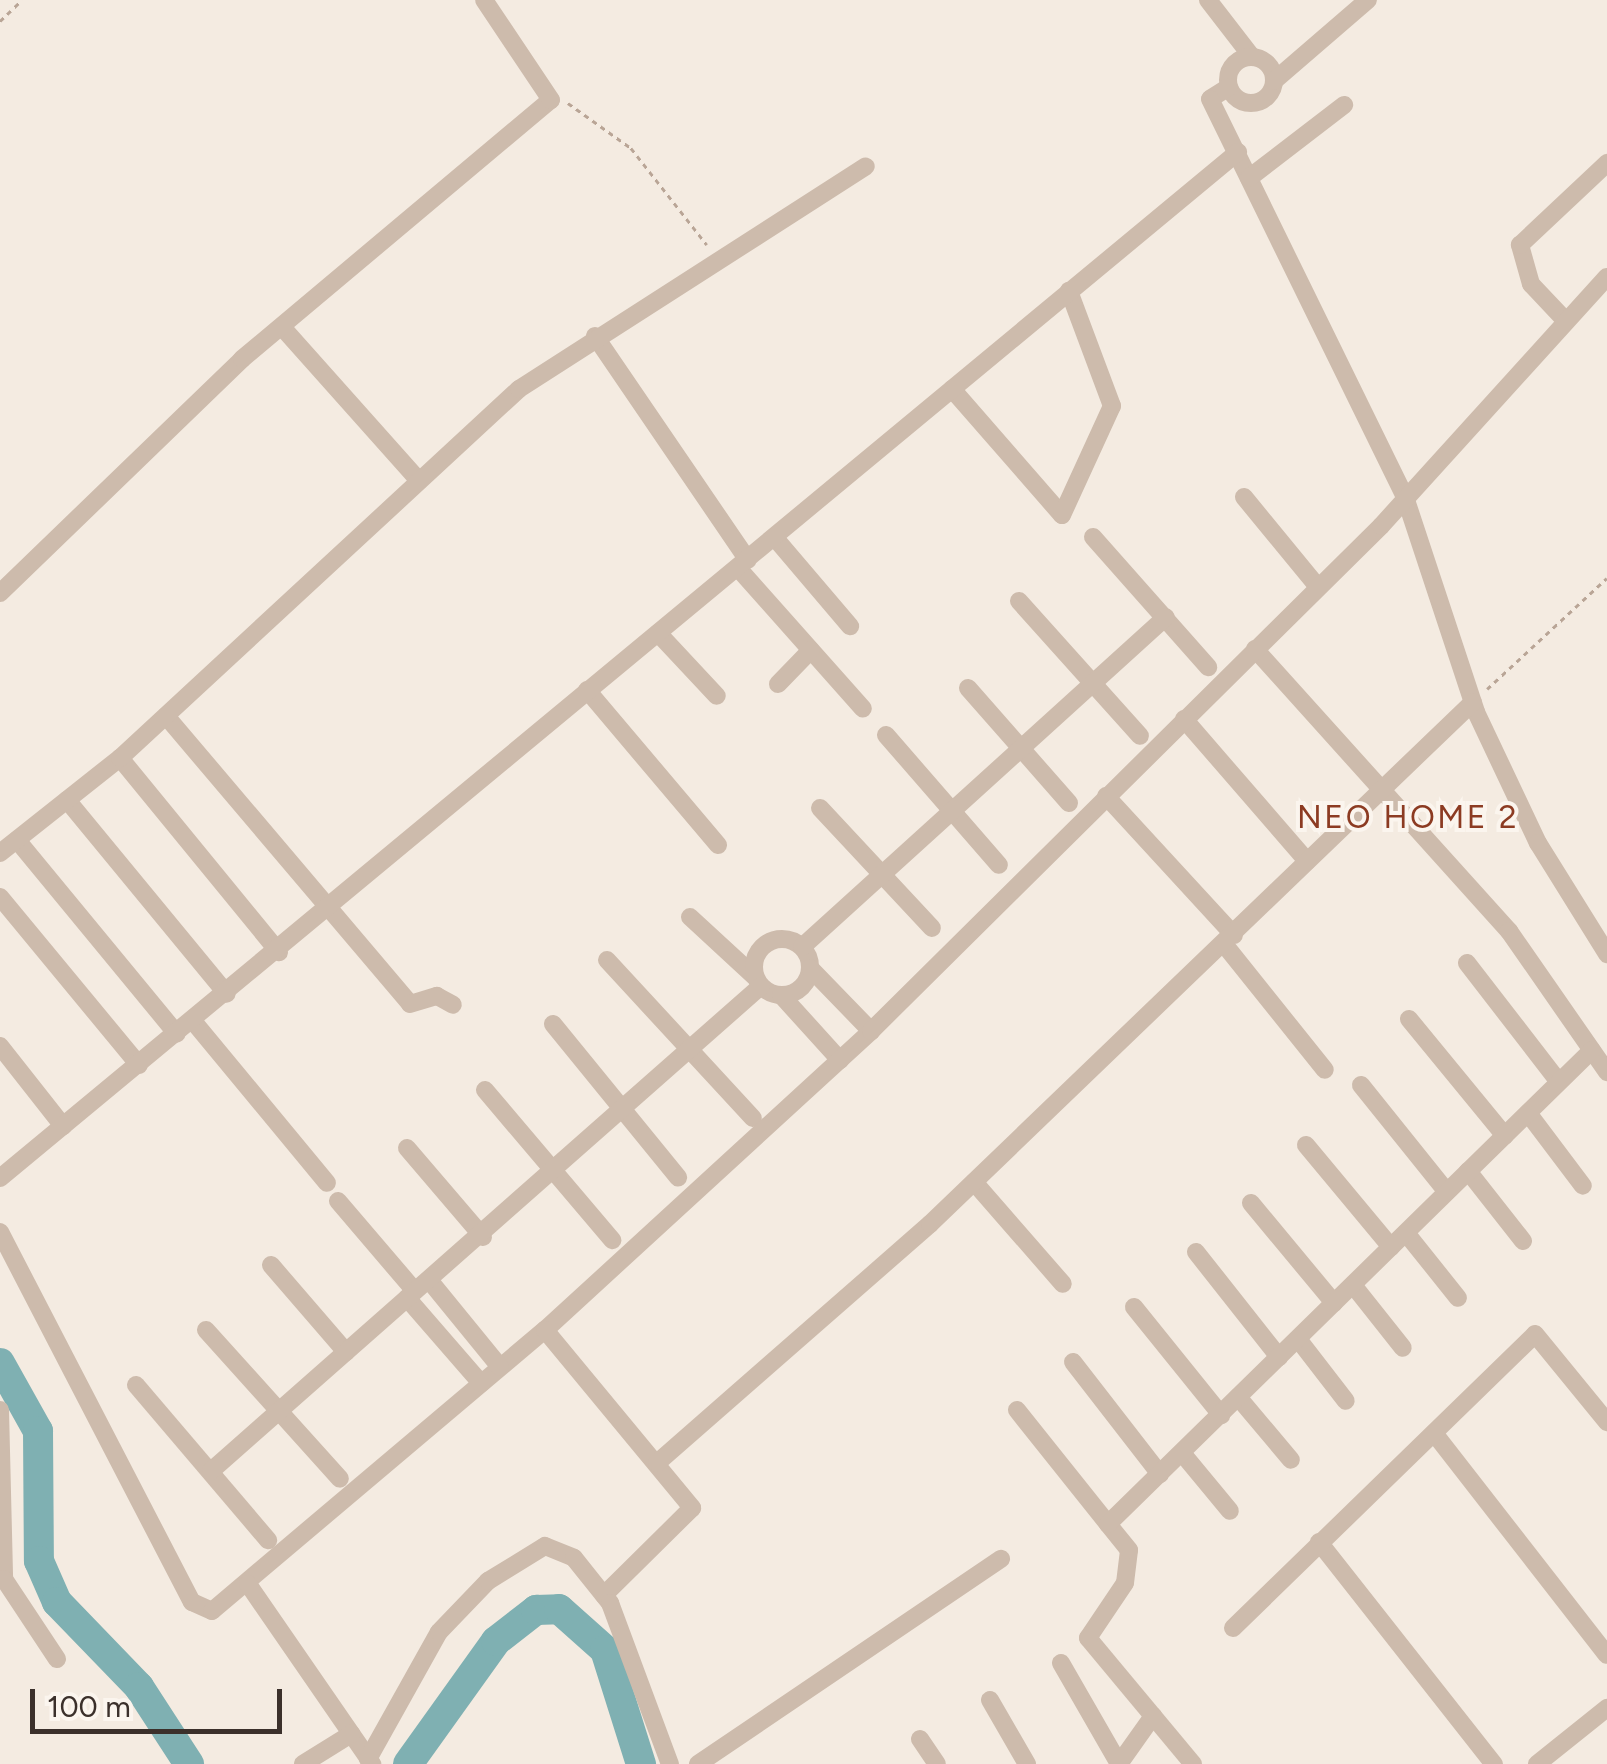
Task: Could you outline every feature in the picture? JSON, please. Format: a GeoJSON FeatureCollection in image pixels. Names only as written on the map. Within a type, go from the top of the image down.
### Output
{"type":"FeatureCollection","features":[{"type":"Feature","properties":{"kind":"street"},"geometry":{"type":"LineString","coordinates":[[0,593],[282,327],[552,100],[484,0]]}},
{"type":"Feature","properties":{"kind":"street"},"geometry":{"type":"LineString","coordinates":[[1208,0],[1274,81]]}},
{"type":"Feature","properties":{"kind":"street"},"geometry":{"type":"LineString","coordinates":[[1230,87],[1250,102],[1368,0]]}},
{"type":"Feature","properties":{"kind":"street"},"geometry":{"type":"LineString","coordinates":[[1230,87],[1230,69],[1252,56]]}},
{"type":"Feature","properties":{"kind":"street"},"geometry":{"type":"LineString","coordinates":[[1230,87],[1210,99],[1405,497],[1473,702],[1538,843],[1607,954]]}},
{"type":"Feature","properties":{"kind":"street"},"geometry":{"type":"LineString","coordinates":[[1248,178],[1344,105]]}},
{"type":"Feature","properties":{"kind":"street"},"geometry":{"type":"LineString","coordinates":[[0,1178],[328,912],[587,690],[1238,152]]}},
{"type":"Feature","properties":{"kind":"street"},"geometry":{"type":"LineString","coordinates":[[1564,320],[1531,284],[1520,245],[1607,162]]}},
{"type":"Feature","properties":{"kind":"street"},"geometry":{"type":"LineString","coordinates":[[0,853],[120,758],[519,389],[717,257],[866,166]]}},
{"type":"Feature","properties":{"kind":"street"},"geometry":{"type":"LineString","coordinates":[[0,1232],[192,1602],[212,1611],[544,1330],[871,1031],[1318,587],[1607,277]]}},
{"type":"Feature","properties":{"kind":"street"},"geometry":{"type":"LineString","coordinates":[[952,389],[1062,515],[1112,406],[1069,291]]}},
{"type":"Feature","properties":{"kind":"street"},"geometry":{"type":"LineString","coordinates":[[282,327],[419,481]]}},
{"type":"Feature","properties":{"kind":"street"},"geometry":{"type":"LineString","coordinates":[[595,336],[743,564],[863,709]]}},
{"type":"Feature","properties":{"kind":"street"},"geometry":{"type":"LineString","coordinates":[[1244,497],[1318,587]]}},
{"type":"Feature","properties":{"kind":"street"},"geometry":{"type":"LineString","coordinates":[[1093,537],[1208,667]]}},
{"type":"Feature","properties":{"kind":"street"},"geometry":{"type":"LineString","coordinates":[[775,538],[850,626]]}},
{"type":"Feature","properties":{"kind":"street"},"geometry":{"type":"LineString","coordinates":[[1019,602],[1140,736]]}},
{"type":"Feature","properties":{"kind":"street"},"geometry":{"type":"LineString","coordinates":[[802,948],[1166,617]]}},
{"type":"Feature","properties":{"kind":"street"},"geometry":{"type":"LineString","coordinates":[[658,634],[717,696]]}},
{"type":"Feature","properties":{"kind":"street"},"geometry":{"type":"LineString","coordinates":[[1255,649],[1384,787],[1509,932],[1607,1072]]}},
{"type":"Feature","properties":{"kind":"street"},"geometry":{"type":"LineString","coordinates":[[778,684],[811,650]]}},
{"type":"Feature","properties":{"kind":"street"},"geometry":{"type":"LineString","coordinates":[[968,688],[1070,803]]}},
{"type":"Feature","properties":{"kind":"street"},"geometry":{"type":"LineString","coordinates":[[587,690],[718,846]]}},
{"type":"Feature","properties":{"kind":"street"},"geometry":{"type":"LineString","coordinates":[[657,1463],[974,1182],[1473,702]]}},
{"type":"Feature","properties":{"kind":"street"},"geometry":{"type":"LineString","coordinates":[[166,716],[328,912],[410,1004],[436,996],[453,1004]]}},
{"type":"Feature","properties":{"kind":"street"},"geometry":{"type":"LineString","coordinates":[[1184,719],[1307,861]]}},
{"type":"Feature","properties":{"kind":"street"},"geometry":{"type":"LineString","coordinates":[[886,735],[999,865]]}},
{"type":"Feature","properties":{"kind":"street"},"geometry":{"type":"LineString","coordinates":[[120,758],[279,952]]}},
{"type":"Feature","properties":{"kind":"street"},"geometry":{"type":"LineString","coordinates":[[1106,796],[1229,940],[1325,1070]]}},
{"type":"Feature","properties":{"kind":"street"},"geometry":{"type":"LineString","coordinates":[[67,800],[227,994]]}},
{"type":"Feature","properties":{"kind":"street"},"geometry":{"type":"LineString","coordinates":[[820,808],[932,928]]}},
{"type":"Feature","properties":{"kind":"street"},"geometry":{"type":"LineString","coordinates":[[17,840],[178,1034]]}},
{"type":"Feature","properties":{"kind":"street"},"geometry":{"type":"LineString","coordinates":[[0,897],[139,1065]]}},
{"type":"Feature","properties":{"kind":"street"},"geometry":{"type":"LineString","coordinates":[[690,917],[758,982],[781,995],[840,1060]]}},
{"type":"Feature","properties":{"kind":"street"},"geometry":{"type":"LineString","coordinates":[[211,1471],[483,1237],[692,1050],[758,982],[762,946],[782,938],[802,948],[810,968],[871,1031]]}},
{"type":"Feature","properties":{"kind":"street"},"geometry":{"type":"LineString","coordinates":[[607,960],[753,1118]]}},
{"type":"Feature","properties":{"kind":"street"},"geometry":{"type":"LineString","coordinates":[[1466,963],[1559,1082]]}},
{"type":"Feature","properties":{"kind":"street"},"geometry":{"type":"LineString","coordinates":[[781,995],[801,988],[810,968]]}},
{"type":"Feature","properties":{"kind":"street"},"geometry":{"type":"LineString","coordinates":[[1410,1019],[1505,1136]]}},
{"type":"Feature","properties":{"kind":"street"},"geometry":{"type":"LineString","coordinates":[[194,1022],[328,1183]]}},
{"type":"Feature","properties":{"kind":"street"},"geometry":{"type":"LineString","coordinates":[[553,1024],[678,1177]]}},
{"type":"Feature","properties":{"kind":"street"},"geometry":{"type":"LineString","coordinates":[[0,1046],[63,1126]]}},
{"type":"Feature","properties":{"kind":"street"},"geometry":{"type":"LineString","coordinates":[[1108,1524],[1592,1050]]}},
{"type":"Feature","properties":{"kind":"street"},"geometry":{"type":"LineString","coordinates":[[1361,1085],[1448,1192]]}},
{"type":"Feature","properties":{"kind":"street"},"geometry":{"type":"LineString","coordinates":[[485,1090],[612,1240]]}},
{"type":"Feature","properties":{"kind":"street"},"geometry":{"type":"LineString","coordinates":[[1528,1114],[1583,1186]]}},
{"type":"Feature","properties":{"kind":"street"},"geometry":{"type":"LineString","coordinates":[[1306,1145],[1391,1247]]}},
{"type":"Feature","properties":{"kind":"street"},"geometry":{"type":"LineString","coordinates":[[407,1148],[483,1237]]}},
{"type":"Feature","properties":{"kind":"street"},"geometry":{"type":"LineString","coordinates":[[1468,1172],[1523,1241]]}},
{"type":"Feature","properties":{"kind":"street"},"geometry":{"type":"LineString","coordinates":[[974,1182],[1062,1284]]}},
{"type":"Feature","properties":{"kind":"street"},"geometry":{"type":"LineString","coordinates":[[338,1201],[417,1290],[500,1366]]}},
{"type":"Feature","properties":{"kind":"street"},"geometry":{"type":"LineString","coordinates":[[1252,1204],[1334,1303]]}},
{"type":"Feature","properties":{"kind":"street"},"geometry":{"type":"LineString","coordinates":[[1406,1233],[1458,1298]]}},
{"type":"Feature","properties":{"kind":"street"},"geometry":{"type":"LineString","coordinates":[[1196,1252],[1279,1358]]}},
{"type":"Feature","properties":{"kind":"street"},"geometry":{"type":"LineString","coordinates":[[271,1265],[346,1352]]}},
{"type":"Feature","properties":{"kind":"street"},"geometry":{"type":"LineString","coordinates":[[1353,1285],[1403,1348]]}},
{"type":"Feature","properties":{"kind":"street"},"geometry":{"type":"LineString","coordinates":[[417,1290],[481,1383]]}},
{"type":"Feature","properties":{"kind":"street"},"geometry":{"type":"LineString","coordinates":[[1134,1307],[1221,1415]]}},
{"type":"Feature","properties":{"kind":"street"},"geometry":{"type":"LineString","coordinates":[[206,1330],[340,1479]]}},
{"type":"Feature","properties":{"kind":"street"},"geometry":{"type":"LineString","coordinates":[[544,1330],[657,1463],[691,1515],[604,1595]]}},
{"type":"Feature","properties":{"kind":"street"},"geometry":{"type":"LineString","coordinates":[[1233,1628],[1535,1334],[1607,1422]]}},
{"type":"Feature","properties":{"kind":"street"},"geometry":{"type":"LineString","coordinates":[[1298,1339],[1346,1400]]}},
{"type":"Feature","properties":{"kind":"street"},"geometry":{"type":"LineString","coordinates":[[1073,1362],[1160,1474]]}},
{"type":"Feature","properties":{"kind":"street"},"geometry":{"type":"LineString","coordinates":[[136,1386],[268,1540]]}},
{"type":"Feature","properties":{"kind":"street"},"geometry":{"type":"LineString","coordinates":[[1238,1397],[1291,1460]]}},
{"type":"Feature","properties":{"kind":"street"},"geometry":{"type":"LineString","coordinates":[[0,1410],[4,1579],[58,1659]]}},
{"type":"Feature","properties":{"kind":"street"},"geometry":{"type":"LineString","coordinates":[[1017,1410],[1129,1550],[1125,1583],[1088,1638],[1193,1764]]}},
{"type":"Feature","properties":{"kind":"street"},"geometry":{"type":"LineString","coordinates":[[1434,1433],[1607,1655]]}},
{"type":"Feature","properties":{"kind":"street"},"geometry":{"type":"LineString","coordinates":[[1182,1453],[1230,1511]]}},
{"type":"Feature","properties":{"kind":"street"},"geometry":{"type":"LineString","coordinates":[[1320,1542],[1494,1764]]}},
{"type":"Feature","properties":{"kind":"street"},"geometry":{"type":"LineString","coordinates":[[248,1584],[370,1761],[439,1632],[534,1548],[574,1558],[604,1595],[670,1764]]}},
{"type":"Feature","properties":{"kind":"street"},"geometry":{"type":"LineString","coordinates":[[698,1764],[1001,1559]]}},
{"type":"Feature","properties":{"kind":"street"},"geometry":{"type":"LineString","coordinates":[[1060,1663],[1119,1764],[1153,1716]]}},
{"type":"Feature","properties":{"kind":"street"},"geometry":{"type":"LineString","coordinates":[[990,1700],[1027,1764]]}},
{"type":"Feature","properties":{"kind":"street"},"geometry":{"type":"LineString","coordinates":[[1536,1764],[1607,1708]]}},
{"type":"Feature","properties":{"kind":"street"},"geometry":{"type":"LineString","coordinates":[[303,1764],[350,1734]]}},
{"type":"Feature","properties":{"kind":"street"},"geometry":{"type":"LineString","coordinates":[[920,1739],[937,1764]]}},
{"type":"Feature","properties":{"kind":"path"},"geometry":{"type":"LineString","coordinates":[[0,21],[22,0]]}},
{"type":"Feature","properties":{"kind":"path"},"geometry":{"type":"LineString","coordinates":[[552,100],[604,122],[717,257]]}},
{"type":"Feature","properties":{"kind":"path"},"geometry":{"type":"LineString","coordinates":[[1473,702],[1607,578]]}},
{"type":"Feature","properties":{"kind":"waterway"},"geometry":{"type":"LineString","coordinates":[[0,1363],[38,1431],[39,1561],[57,1602],[139,1687],[189,1764]]}},
{"type":"Feature","properties":{"kind":"waterway"},"geometry":{"type":"LineString","coordinates":[[408,1764],[496,1641],[536,1610],[559,1609],[605,1650],[641,1764]]}},
{"type":"Feature","properties":{"kind":"district","name":"NEO HOME 2"},"geometry":{"type":"Point","coordinates":[1408,817]}}]}
